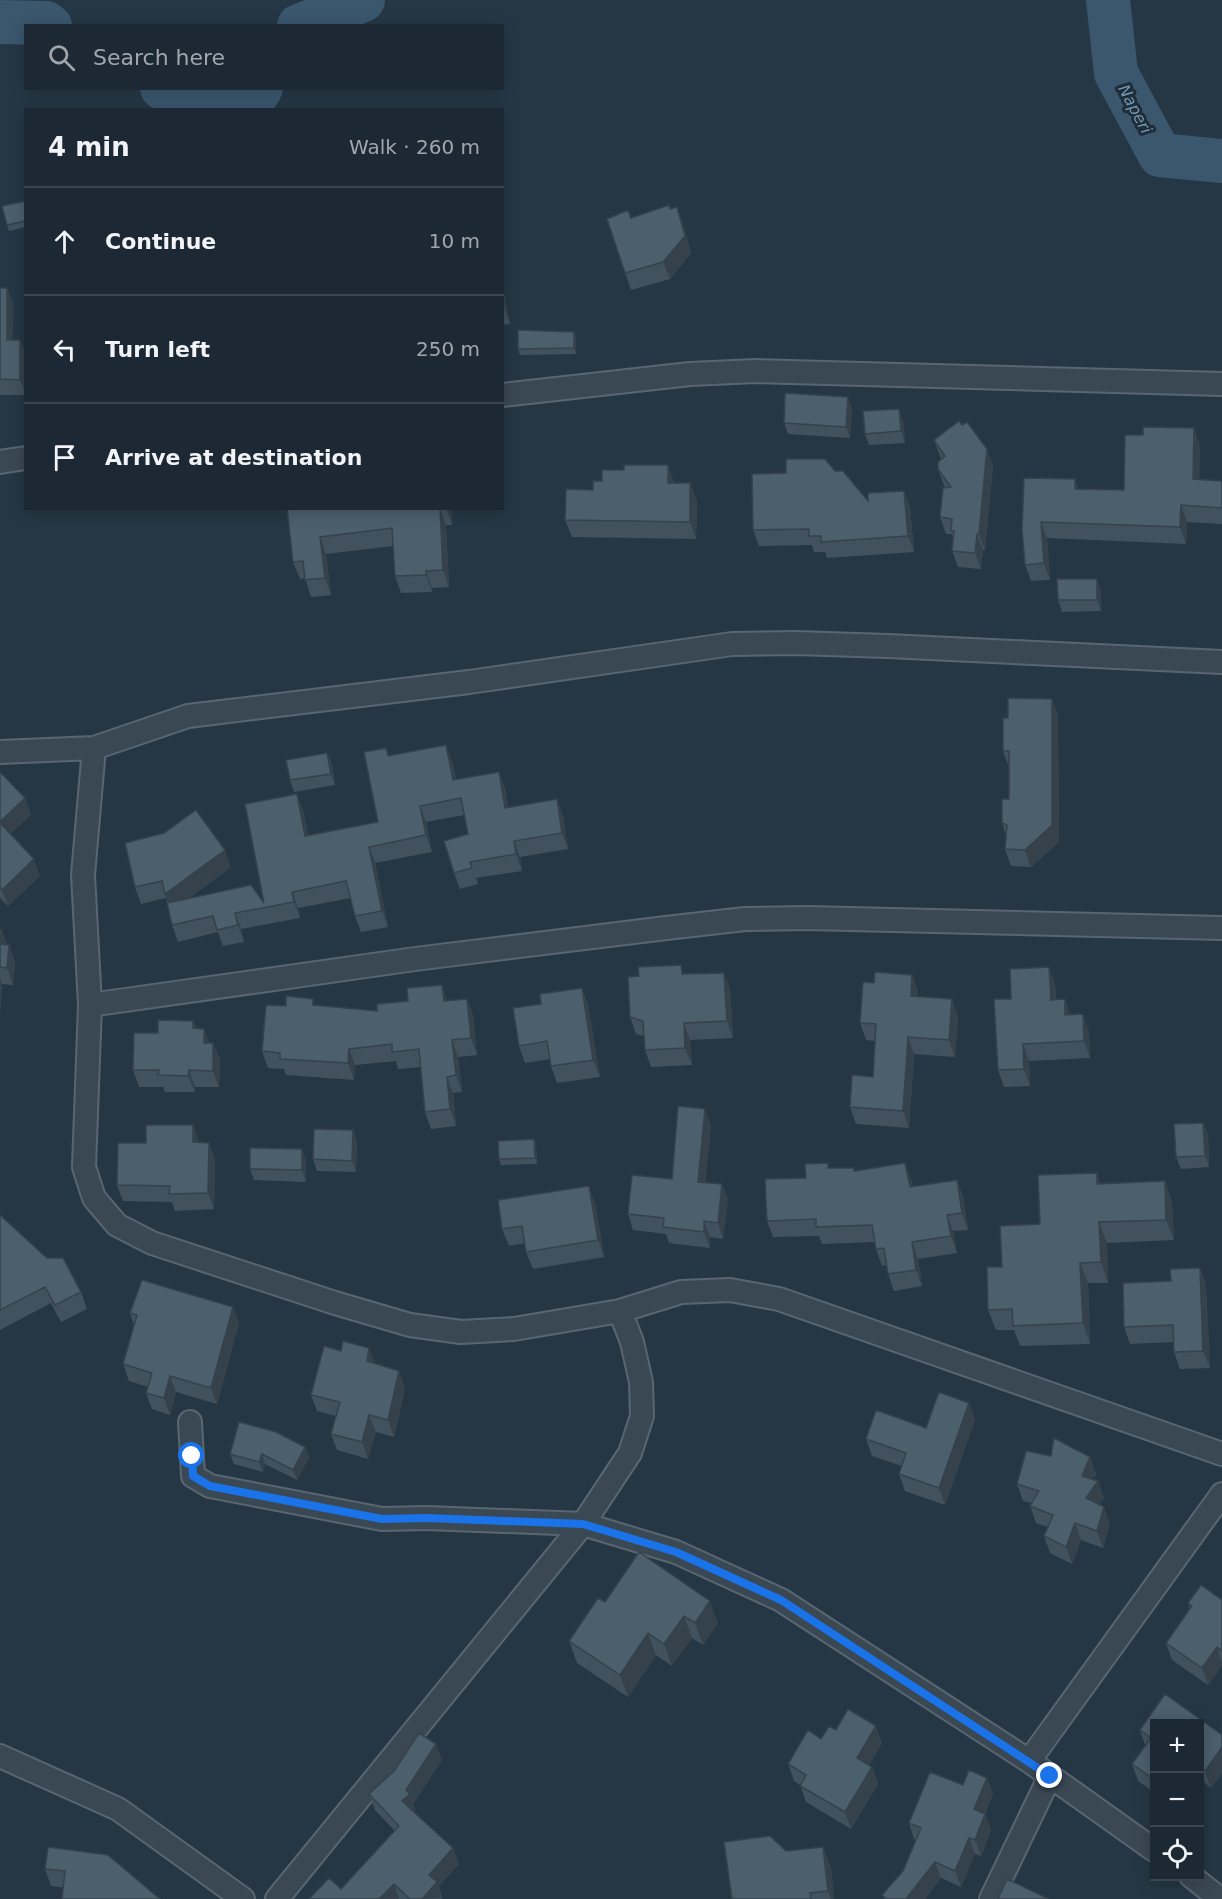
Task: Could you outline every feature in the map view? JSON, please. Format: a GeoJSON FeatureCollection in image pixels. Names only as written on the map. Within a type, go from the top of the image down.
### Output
{"type":"FeatureCollection","features":[{"type":"Feature","properties":{"kind":"street"},"geometry":{"type":"LineString","coordinates":[[504,395],[690,374],[756,371],[1222,384]]}},
{"type":"Feature","properties":{"kind":"street"},"geometry":{"type":"LineString","coordinates":[[0,462],[24,458]]}},
{"type":"Feature","properties":{"kind":"street"},"geometry":{"type":"LineString","coordinates":[[0,752],[94,748],[188,716],[410,689],[732,644],[877,645],[1222,662]]}},
{"type":"Feature","properties":{"kind":"street"},"geometry":{"type":"LineString","coordinates":[[94,748],[83,875],[90,1005],[84,1167],[94,1198],[117,1225],[152,1243],[335,1304],[410,1325],[461,1332],[514,1329],[620,1311],[681,1292],[730,1290],[779,1299],[1222,1454]]}},
{"type":"Feature","properties":{"kind":"street"},"geometry":{"type":"LineString","coordinates":[[90,1005],[415,959],[746,919],[808,918],[1222,928]]}},
{"type":"Feature","properties":{"kind":"street"},"geometry":{"type":"LineString","coordinates":[[277,1899],[583,1524],[630,1453],[642,1416],[639,1372],[632,1342],[620,1311]]}},
{"type":"Feature","properties":{"kind":"street"},"geometry":{"type":"LineString","coordinates":[[190,1422],[193,1476],[210,1486],[382,1519],[427,1518],[583,1524],[676,1552],[781,1600],[1029,1761],[1150,1846]]}},
{"type":"Feature","properties":{"kind":"street"},"geometry":{"type":"LineString","coordinates":[[1029,1761],[1222,1494]]}},
{"type":"Feature","properties":{"kind":"street"},"geometry":{"type":"LineString","coordinates":[[0,1756],[118,1809],[243,1899]]}},
{"type":"Feature","properties":{"kind":"street"},"geometry":{"type":"LineString","coordinates":[[991,1899],[1050,1776]]}},
{"type":"Feature","properties":{"kind":"street"},"geometry":{"type":"LineString","coordinates":[[1197,1881],[1220,1899]]}},
{"type":"Feature","properties":{"kind":"building"},"geometry":{"type":"Polygon","coordinates":[[[24,201],[24,221],[7,225],[2,206],[24,201]]]}},
{"type":"Feature","properties":{"kind":"building"},"geometry":{"type":"Polygon","coordinates":[[[669,205],[670,209],[677,207],[685,236],[663,262],[625,273],[607,219],[628,210],[631,218],[669,205]]]}},
{"type":"Feature","properties":{"kind":"building"},"geometry":{"type":"Polygon","coordinates":[[[0,288],[7,288],[7,340],[20,340],[20,380],[0,379],[0,288]]]}},
{"type":"Feature","properties":{"kind":"building"},"geometry":{"type":"Polygon","coordinates":[[[518,330],[574,332],[574,348],[518,349],[518,330]]]}},
{"type":"Feature","properties":{"kind":"building"},"geometry":{"type":"Polygon","coordinates":[[[785,393],[848,397],[846,427],[784,423],[785,393]]]}},
{"type":"Feature","properties":{"kind":"building"},"geometry":{"type":"Polygon","coordinates":[[[899,409],[901,431],[865,434],[863,411],[899,409]]]}},
{"type":"Feature","properties":{"kind":"building"},"geometry":{"type":"Polygon","coordinates":[[[959,421],[962,425],[967,422],[987,449],[975,553],[952,551],[954,531],[951,531],[952,519],[940,517],[943,488],[951,487],[938,469],[938,462],[945,456],[934,440],[959,421]]]}},
{"type":"Feature","properties":{"kind":"building"},"geometry":{"type":"Polygon","coordinates":[[[1143,427],[1194,428],[1193,479],[1222,481],[1222,508],[1181,505],[1180,527],[1041,522],[1044,563],[1025,565],[1022,530],[1024,478],[1075,479],[1075,489],[1124,490],[1125,435],[1143,435],[1143,427]]]}},
{"type":"Feature","properties":{"kind":"building"},"geometry":{"type":"Polygon","coordinates":[[[786,459],[825,459],[835,471],[843,471],[868,501],[868,493],[904,491],[908,536],[821,542],[821,536],[809,536],[809,529],[753,530],[752,474],[786,473],[786,459]]]}},
{"type":"Feature","properties":{"kind":"building"},"geometry":{"type":"Polygon","coordinates":[[[624,465],[668,465],[668,483],[690,483],[690,522],[565,520],[566,489],[593,490],[593,481],[602,481],[602,470],[624,470],[624,465]]]}},
{"type":"Feature","properties":{"kind":"building"},"geometry":{"type":"Polygon","coordinates":[[[287,510],[440,510],[443,570],[426,571],[426,575],[395,576],[392,528],[320,537],[325,578],[305,580],[303,561],[293,562],[287,510]]]}},
{"type":"Feature","properties":{"kind":"building"},"geometry":{"type":"Polygon","coordinates":[[[1057,579],[1097,579],[1097,600],[1058,600],[1057,579]]]}},
{"type":"Feature","properties":{"kind":"building"},"geometry":{"type":"Polygon","coordinates":[[[1008,698],[1052,699],[1052,825],[1025,850],[1005,849],[1007,825],[1002,823],[1002,799],[1009,799],[1009,751],[1003,751],[1003,718],[1008,718],[1008,698]]]}},
{"type":"Feature","properties":{"kind":"building"},"geometry":{"type":"Polygon","coordinates":[[[446,745],[453,780],[499,772],[505,808],[557,799],[562,833],[514,841],[516,854],[470,862],[472,868],[454,873],[444,841],[468,834],[461,798],[420,806],[426,835],[369,847],[382,911],[355,916],[346,881],[292,892],[294,902],[235,913],[238,925],[217,930],[213,916],[172,925],[167,903],[251,885],[264,903],[245,804],[297,794],[305,836],[378,822],[364,752],[386,748],[388,756],[446,745]]]}},
{"type":"Feature","properties":{"kind":"building"},"geometry":{"type":"Polygon","coordinates":[[[327,753],[331,774],[290,780],[286,760],[327,753]]]}},
{"type":"Feature","properties":{"kind":"building"},"geometry":{"type":"Polygon","coordinates":[[[0,772],[25,798],[0,822],[0,772]]]}},
{"type":"Feature","properties":{"kind":"building"},"geometry":{"type":"Polygon","coordinates":[[[196,810],[225,850],[165,894],[162,881],[135,887],[125,843],[164,833],[196,810]]]}},
{"type":"Feature","properties":{"kind":"building"},"geometry":{"type":"Polygon","coordinates":[[[0,823],[34,859],[2,890],[0,887],[0,823]]]}},
{"type":"Feature","properties":{"kind":"building"},"geometry":{"type":"Polygon","coordinates":[[[0,944],[9,945],[7,968],[0,967],[0,944]]]}},
{"type":"Feature","properties":{"kind":"building"},"geometry":{"type":"Polygon","coordinates":[[[681,965],[682,974],[724,973],[727,1021],[684,1023],[685,1048],[645,1050],[643,1021],[630,1017],[628,977],[639,976],[638,967],[681,965]]]}},
{"type":"Feature","properties":{"kind":"building"},"geometry":{"type":"Polygon","coordinates":[[[1049,967],[1051,1000],[1065,999],[1065,1015],[1083,1014],[1084,1041],[1023,1044],[1024,1069],[998,1070],[994,999],[1011,999],[1010,969],[1049,967]]]}},
{"type":"Feature","properties":{"kind":"building"},"geometry":{"type":"Polygon","coordinates":[[[875,972],[912,975],[911,996],[952,999],[949,1040],[908,1037],[903,1111],[850,1107],[852,1075],[873,1077],[876,1024],[860,1023],[863,982],[874,983],[875,972]]]}},
{"type":"Feature","properties":{"kind":"building"},"geometry":{"type":"Polygon","coordinates":[[[442,985],[444,1001],[467,999],[471,1038],[452,1040],[456,1075],[447,1077],[450,1109],[425,1112],[419,1049],[392,1052],[392,1044],[349,1049],[348,1063],[280,1059],[280,1053],[262,1051],[266,1005],[286,1006],[286,996],[313,999],[313,1005],[377,1011],[377,1004],[408,1001],[407,988],[442,985]]]}},
{"type":"Feature","properties":{"kind":"building"},"geometry":{"type":"Polygon","coordinates":[[[582,988],[593,1060],[551,1066],[547,1041],[519,1046],[513,1008],[541,1004],[540,994],[582,988]]]}},
{"type":"Feature","properties":{"kind":"building"},"geometry":{"type":"Polygon","coordinates":[[[158,1020],[193,1021],[193,1028],[204,1029],[204,1043],[213,1043],[213,1071],[189,1070],[188,1076],[158,1075],[159,1070],[133,1070],[134,1033],[158,1033],[158,1020]]]}},
{"type":"Feature","properties":{"kind":"building"},"geometry":{"type":"Polygon","coordinates":[[[678,1106],[705,1109],[698,1182],[722,1184],[718,1223],[704,1221],[704,1232],[663,1227],[664,1218],[628,1214],[632,1175],[672,1179],[678,1106]]]}},
{"type":"Feature","properties":{"kind":"building"},"geometry":{"type":"Polygon","coordinates":[[[1203,1123],[1205,1156],[1176,1157],[1174,1124],[1203,1123]]]}},
{"type":"Feature","properties":{"kind":"building"},"geometry":{"type":"Polygon","coordinates":[[[146,1125],[193,1125],[193,1142],[209,1143],[208,1193],[169,1194],[170,1186],[117,1185],[118,1143],[146,1143],[146,1125]]]}},
{"type":"Feature","properties":{"kind":"building"},"geometry":{"type":"Polygon","coordinates":[[[314,1129],[353,1130],[352,1161],[313,1159],[314,1129]]]}},
{"type":"Feature","properties":{"kind":"building"},"geometry":{"type":"Polygon","coordinates":[[[534,1139],[535,1158],[499,1159],[498,1141],[534,1139]]]}},
{"type":"Feature","properties":{"kind":"building"},"geometry":{"type":"Polygon","coordinates":[[[250,1148],[302,1149],[302,1170],[250,1169],[250,1148]]]}},
{"type":"Feature","properties":{"kind":"building"},"geometry":{"type":"Polygon","coordinates":[[[828,1163],[828,1168],[854,1168],[854,1171],[905,1163],[910,1187],[957,1180],[962,1213],[947,1215],[951,1236],[912,1242],[916,1270],[888,1274],[884,1248],[876,1249],[872,1225],[816,1227],[816,1219],[767,1221],[765,1179],[806,1178],[805,1164],[828,1163]]]}},
{"type":"Feature","properties":{"kind":"building"},"geometry":{"type":"Polygon","coordinates":[[[1097,1173],[1097,1184],[1165,1181],[1166,1220],[1099,1222],[1101,1262],[1080,1263],[1083,1323],[1013,1326],[1012,1309],[988,1310],[987,1267],[1002,1267],[1000,1226],[1040,1224],[1038,1175],[1097,1173]]]}},
{"type":"Feature","properties":{"kind":"building"},"geometry":{"type":"Polygon","coordinates":[[[589,1186],[598,1240],[526,1252],[522,1226],[502,1229],[498,1200],[589,1186]]]}},
{"type":"Feature","properties":{"kind":"building"},"geometry":{"type":"Polygon","coordinates":[[[0,1215],[47,1258],[63,1258],[81,1292],[55,1305],[45,1287],[0,1310],[0,1215]]]}},
{"type":"Feature","properties":{"kind":"building"},"geometry":{"type":"Polygon","coordinates":[[[1200,1268],[1203,1351],[1174,1352],[1173,1325],[1124,1327],[1123,1283],[1171,1281],[1170,1269],[1200,1268]]]}},
{"type":"Feature","properties":{"kind":"building"},"geometry":{"type":"Polygon","coordinates":[[[142,1280],[233,1307],[211,1388],[170,1376],[164,1398],[146,1393],[152,1373],[123,1364],[137,1315],[130,1313],[142,1280]]]}},
{"type":"Feature","properties":{"kind":"building"},"geometry":{"type":"Polygon","coordinates":[[[343,1341],[369,1348],[367,1361],[399,1371],[388,1420],[369,1415],[362,1442],[331,1434],[340,1402],[311,1395],[324,1346],[341,1351],[343,1341]]]}},
{"type":"Feature","properties":{"kind":"building"},"geometry":{"type":"Polygon","coordinates":[[[939,1392],[969,1403],[939,1488],[899,1474],[906,1453],[866,1439],[876,1410],[926,1428],[939,1392]]]}},
{"type":"Feature","properties":{"kind":"building"},"geometry":{"type":"Polygon","coordinates":[[[239,1422],[276,1432],[305,1447],[293,1470],[262,1454],[259,1462],[230,1454],[239,1422]]]}},
{"type":"Feature","properties":{"kind":"building"},"geometry":{"type":"Polygon","coordinates":[[[1054,1438],[1090,1457],[1082,1476],[1098,1481],[1086,1498],[1104,1507],[1097,1531],[1075,1523],[1066,1547],[1044,1536],[1053,1515],[1030,1506],[1039,1491],[1017,1484],[1026,1451],[1051,1456],[1054,1438]]]}},
{"type":"Feature","properties":{"kind":"building"},"geometry":{"type":"Polygon","coordinates":[[[639,1552],[710,1601],[695,1623],[684,1616],[664,1644],[648,1633],[620,1675],[569,1641],[598,1598],[605,1602],[639,1552]]]}},
{"type":"Feature","properties":{"kind":"building"},"geometry":{"type":"Polygon","coordinates":[[[1201,1585],[1222,1600],[1222,1651],[1217,1647],[1202,1668],[1166,1643],[1192,1606],[1188,1603],[1201,1585]]]}},
{"type":"Feature","properties":{"kind":"building"},"geometry":{"type":"Polygon","coordinates":[[[1165,1694],[1200,1719],[1150,1719],[1150,1737],[1140,1730],[1165,1694]]]}},
{"type":"Feature","properties":{"kind":"building"},"geometry":{"type":"Polygon","coordinates":[[[848,1709],[876,1726],[857,1758],[872,1767],[845,1812],[800,1786],[806,1775],[788,1764],[808,1730],[821,1739],[829,1726],[836,1730],[848,1709]]]}},
{"type":"Feature","properties":{"kind":"building"},"geometry":{"type":"Polygon","coordinates":[[[1204,1722],[1222,1735],[1222,1747],[1205,1771],[1204,1722]]]}},
{"type":"Feature","properties":{"kind":"building"},"geometry":{"type":"Polygon","coordinates":[[[419,1733],[436,1744],[406,1790],[410,1794],[402,1801],[453,1848],[429,1875],[437,1882],[422,1899],[410,1899],[394,1884],[379,1899],[309,1899],[329,1878],[341,1889],[399,1826],[369,1794],[394,1771],[419,1733]]]}},
{"type":"Feature","properties":{"kind":"building"},"geometry":{"type":"Polygon","coordinates":[[[1150,1739],[1150,1777],[1132,1764],[1150,1739]]]}},
{"type":"Feature","properties":{"kind":"building"},"geometry":{"type":"Polygon","coordinates":[[[969,1770],[987,1778],[974,1809],[985,1814],[975,1840],[969,1838],[955,1871],[935,1862],[906,1899],[887,1899],[882,1895],[903,1871],[921,1828],[909,1823],[930,1772],[963,1785],[969,1770]]]}},
{"type":"Feature","properties":{"kind":"building"},"geometry":{"type":"Polygon","coordinates":[[[770,1836],[786,1851],[823,1847],[828,1891],[810,1893],[811,1899],[732,1899],[724,1842],[770,1836]]]}},
{"type":"Feature","properties":{"kind":"building"},"geometry":{"type":"Polygon","coordinates":[[[48,1847],[108,1855],[160,1899],[62,1899],[65,1871],[45,1869],[48,1847]]]}},
{"type":"Feature","properties":{"kind":"building"},"geometry":{"type":"Polygon","coordinates":[[[1007,1879],[1049,1899],[998,1899],[1007,1879]]]}},
{"type":"Feature","properties":{"kind":"waterway","name":"Naperi"},"geometry":{"type":"LineString","coordinates":[[304,24],[363,0]]}},
{"type":"Feature","properties":{"kind":"waterway","name":"Naperi"},"geometry":{"type":"LineString","coordinates":[[1108,0],[1116,73],[1160,155],[1222,161]]}},
{"type":"Feature","properties":{"kind":"waterway","name":"Naperi"},"geometry":{"type":"LineString","coordinates":[[0,22],[47,24]]}},
{"type":"Feature","properties":{"kind":"waterway","name":"Naperi"},"geometry":{"type":"LineString","coordinates":[[165,90],[197,108]]}},
{"type":"Feature","properties":{"kind":"waterway","name":"Naperi"},"geometry":{"type":"LineString","coordinates":[[223,108],[258,93],[260,90]]}},
{"type":"Feature","properties":{"kind":"route"},"geometry":{"type":"LineString","coordinates":[[192,1456],[193,1476],[210,1486],[382,1519],[427,1518],[583,1524],[676,1552],[781,1600],[1050,1776]]}}]}
